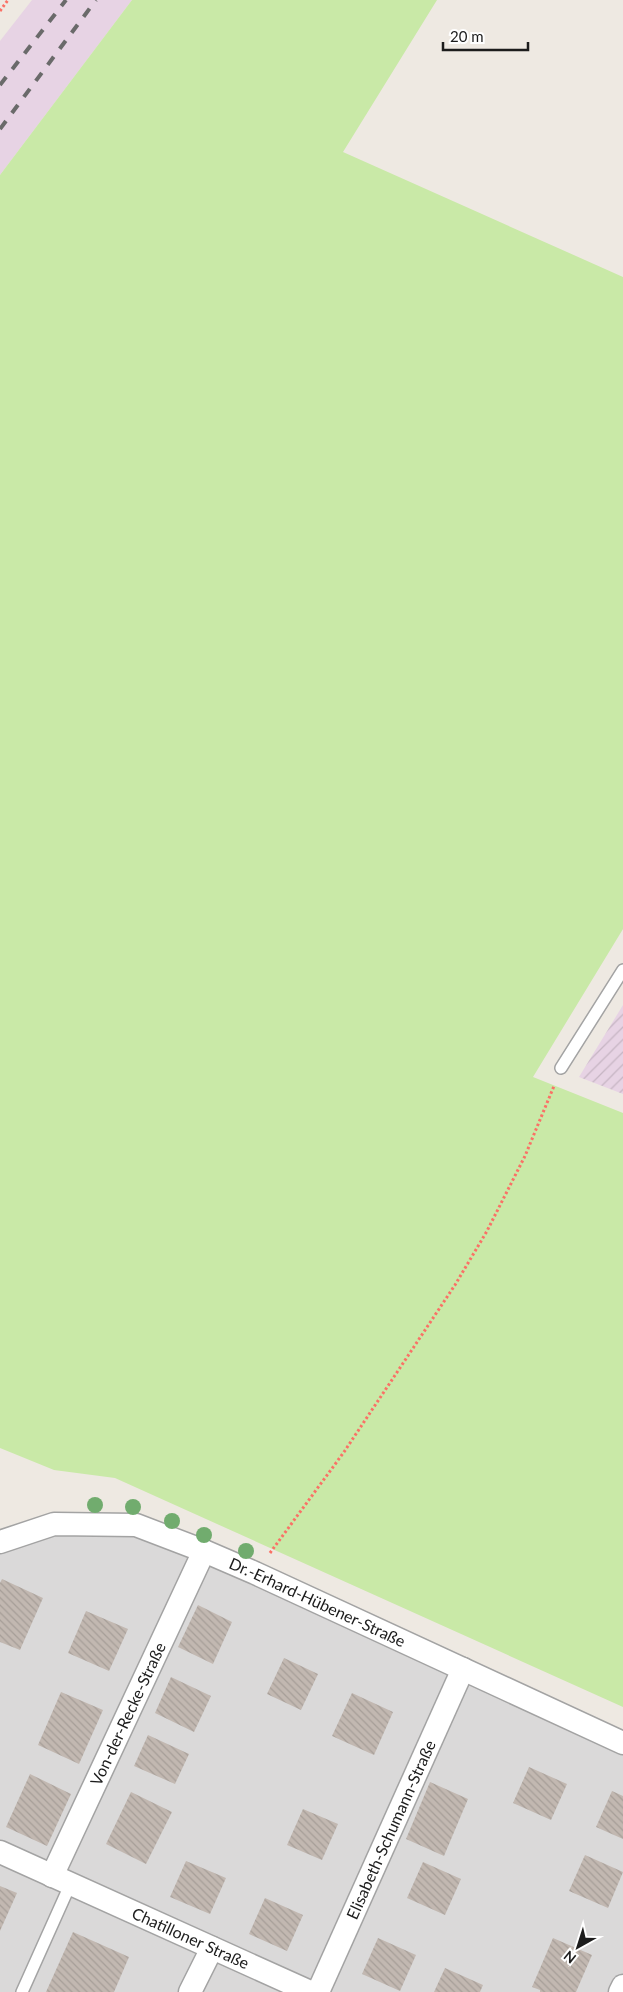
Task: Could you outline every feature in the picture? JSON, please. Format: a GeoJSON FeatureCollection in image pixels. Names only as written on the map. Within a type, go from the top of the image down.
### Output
{"type":"FeatureCollection","features":[{"type":"Feature","properties":{"kind":"street","name":"Dr.-Erhard-Hübener-Straße"},"geometry":{"type":"LineString","coordinates":[[0,1542],[54,1524],[136,1525],[204,1551],[623,1743]]}},
{"type":"Feature","properties":{"kind":"street","name":"Von-der-Recke-Straße"},"geometry":{"type":"LineString","coordinates":[[61,1880],[204,1551]]}},
{"type":"Feature","properties":{"kind":"street","name":"Elisabeth-Schumann-Straße"},"geometry":{"type":"LineString","coordinates":[[318,1992],[464,1669]]}},
{"type":"Feature","properties":{"kind":"street","name":"Chatilloner Straße"},"geometry":{"type":"LineString","coordinates":[[0,1852],[310,1992]]}},
{"type":"Feature","properties":{"kind":"street"},"geometry":{"type":"LineString","coordinates":[[190,1992],[212,1948]]}},
{"type":"Feature","properties":{"kind":"street"},"geometry":{"type":"LineString","coordinates":[[620,1992],[623,1986]]}},
{"type":"Feature","properties":{"kind":"lane"},"geometry":{"type":"LineString","coordinates":[[561,1068],[623,970]]}},
{"type":"Feature","properties":{"kind":"lane"},"geometry":{"type":"LineString","coordinates":[[22,1992],[61,1880]]}},
{"type":"Feature","properties":{"kind":"path"},"geometry":{"type":"LineString","coordinates":[[0,12],[8,0]]}},
{"type":"Feature","properties":{"kind":"path"},"geometry":{"type":"LineString","coordinates":[[255,1574],[344,1452],[460,1278],[487,1231],[525,1156],[561,1068]]}},
{"type":"Feature","properties":{"kind":"shaded area"},"geometry":{"type":"Polygon","coordinates":[[[32,0],[132,0],[0,175],[0,41],[32,0]]]}},
{"type":"Feature","properties":{"kind":"shaded area"},"geometry":{"type":"Polygon","coordinates":[[[623,1005],[623,1094],[579,1077],[623,1005]]]}},
{"type":"Feature","properties":{"kind":"shaded area"},"geometry":{"type":"Polygon","coordinates":[[[136,1525],[623,1743],[623,1992],[0,1992],[0,1542],[136,1525]]]}},
{"type":"Feature","properties":{"kind":"green space"},"geometry":{"type":"Polygon","coordinates":[[[132,0],[437,0],[343,152],[623,277],[623,929],[533,1077],[623,1113],[623,1707],[115,1478],[54,1470],[0,1448],[0,175],[132,0]]]}},
{"type":"Feature","properties":{"kind":"building"},"geometry":{"type":"Polygon","coordinates":[[[2,1579],[43,1598],[20,1650],[0,1642],[0,1583],[2,1579]]]}},
{"type":"Feature","properties":{"kind":"building"},"geometry":{"type":"Polygon","coordinates":[[[198,1605],[232,1622],[213,1664],[178,1647],[198,1605]]]}},
{"type":"Feature","properties":{"kind":"building"},"geometry":{"type":"Polygon","coordinates":[[[86,1611],[128,1629],[109,1671],[68,1653],[86,1611]]]}},
{"type":"Feature","properties":{"kind":"building"},"geometry":{"type":"Polygon","coordinates":[[[284,1658],[318,1674],[301,1710],[267,1694],[284,1658]]]}},
{"type":"Feature","properties":{"kind":"building"},"geometry":{"type":"Polygon","coordinates":[[[171,1677],[211,1696],[194,1732],[155,1713],[171,1677]]]}},
{"type":"Feature","properties":{"kind":"building"},"geometry":{"type":"Polygon","coordinates":[[[61,1692],[103,1710],[79,1764],[38,1745],[61,1692]]]}},
{"type":"Feature","properties":{"kind":"building"},"geometry":{"type":"Polygon","coordinates":[[[352,1693],[393,1712],[374,1755],[332,1736],[352,1693]]]}},
{"type":"Feature","properties":{"kind":"building"},"geometry":{"type":"Polygon","coordinates":[[[148,1735],[189,1754],[175,1784],[134,1766],[148,1735]]]}},
{"type":"Feature","properties":{"kind":"building"},"geometry":{"type":"Polygon","coordinates":[[[529,1767],[567,1784],[551,1820],[513,1803],[529,1767]]]}},
{"type":"Feature","properties":{"kind":"building"},"geometry":{"type":"Polygon","coordinates":[[[30,1774],[71,1794],[47,1846],[6,1827],[30,1774]]]}},
{"type":"Feature","properties":{"kind":"building"},"geometry":{"type":"Polygon","coordinates":[[[430,1782],[468,1799],[444,1856],[406,1839],[430,1782]]]}},
{"type":"Feature","properties":{"kind":"building"},"geometry":{"type":"Polygon","coordinates":[[[612,1791],[623,1796],[623,1839],[596,1827],[612,1791]]]}},
{"type":"Feature","properties":{"kind":"building"},"geometry":{"type":"Polygon","coordinates":[[[131,1792],[172,1812],[146,1864],[106,1844],[131,1792]]]}},
{"type":"Feature","properties":{"kind":"building"},"geometry":{"type":"Polygon","coordinates":[[[303,1809],[338,1824],[322,1860],[287,1845],[303,1809]]]}},
{"type":"Feature","properties":{"kind":"building"},"geometry":{"type":"Polygon","coordinates":[[[585,1855],[623,1872],[608,1908],[569,1891],[585,1855]]]}},
{"type":"Feature","properties":{"kind":"building"},"geometry":{"type":"Polygon","coordinates":[[[186,1861],[226,1878],[210,1914],[170,1897],[186,1861]]]}},
{"type":"Feature","properties":{"kind":"building"},"geometry":{"type":"Polygon","coordinates":[[[423,1862],[461,1879],[445,1915],[407,1898],[423,1862]]]}},
{"type":"Feature","properties":{"kind":"building"},"geometry":{"type":"Polygon","coordinates":[[[0,1886],[17,1893],[0,1931],[0,1886]]]}},
{"type":"Feature","properties":{"kind":"building"},"geometry":{"type":"Polygon","coordinates":[[[265,1898],[303,1915],[287,1951],[249,1934],[265,1898]]]}},
{"type":"Feature","properties":{"kind":"building"},"geometry":{"type":"Polygon","coordinates":[[[73,1932],[129,1957],[114,1992],[46,1992],[73,1932]]]}},
{"type":"Feature","properties":{"kind":"building"},"geometry":{"type":"Polygon","coordinates":[[[378,1938],[416,1955],[400,1991],[362,1974],[378,1938]]]}},
{"type":"Feature","properties":{"kind":"building"},"geometry":{"type":"Polygon","coordinates":[[[553,1938],[592,1955],[576,1992],[540,1992],[540,1990],[532,1987],[553,1938]]]}},
{"type":"Feature","properties":{"kind":"building"},"geometry":{"type":"Polygon","coordinates":[[[445,1968],[483,1985],[480,1992],[434,1992],[445,1968]]]}},
{"type":"Feature","properties":{"kind":"railway"},"geometry":{"type":"LineString","coordinates":[[0,85],[66,0]]}},
{"type":"Feature","properties":{"kind":"railway"},"geometry":{"type":"LineString","coordinates":[[0,129],[96,0]]}}]}
